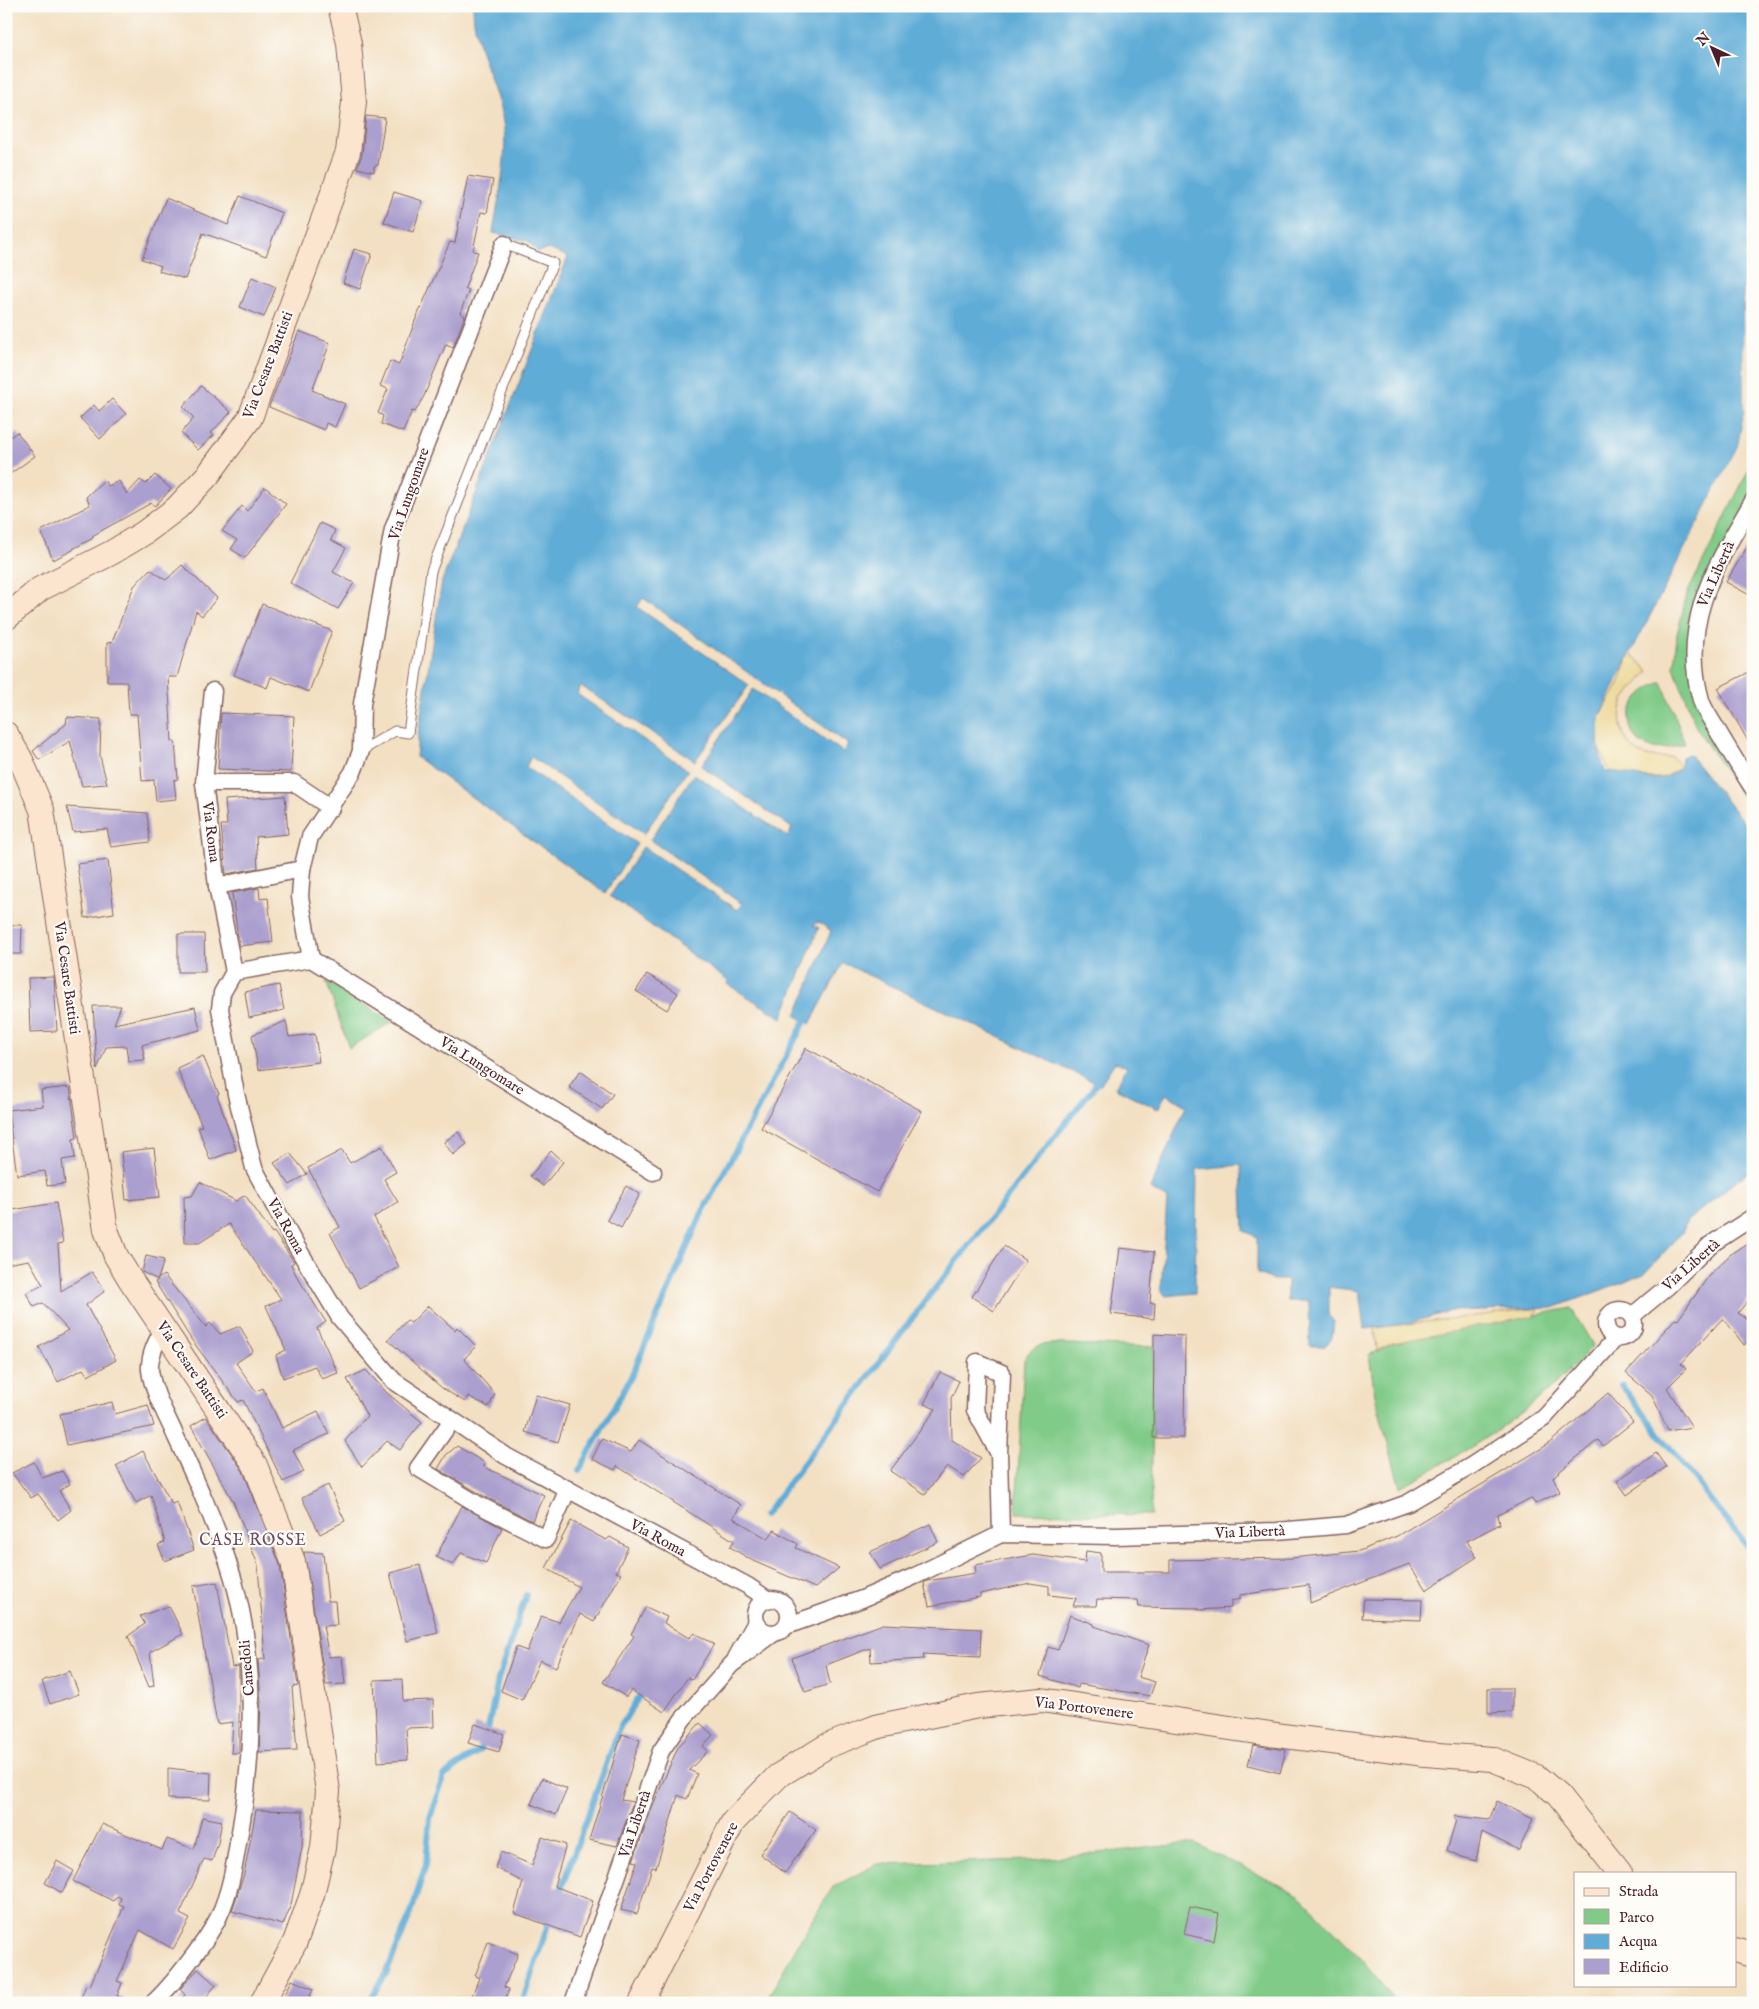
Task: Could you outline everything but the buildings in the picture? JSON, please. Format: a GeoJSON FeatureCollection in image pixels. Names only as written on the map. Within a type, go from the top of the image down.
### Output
{"type":"FeatureCollection","features":[{"type":"Feature","properties":{"kind":"main road","name":"Via Cesare Battisti"},"geometry":{"type":"LineString","coordinates":[[6,618],[40,589],[111,553],[144,533],[177,508],[208,475],[250,418],[348,152],[354,102],[349,43],[340,6]]}},
{"type":"Feature","properties":{"kind":"main road","name":"Via Cesare Battisti"},"geometry":{"type":"LineString","coordinates":[[6,734],[21,760],[42,810],[106,1230],[116,1256],[256,1465],[293,1560],[328,1791],[323,1848],[312,1895],[296,1942],[262,2003]]}},
{"type":"Feature","properties":{"kind":"main road","name":"Via Portovenere"},"geometry":{"type":"LineString","coordinates":[[642,2003],[733,1822],[778,1776],[827,1746],[879,1726],[978,1706],[1041,1700],[1293,1737],[1425,1754],[1492,1759],[1537,1777],[1558,1795],[1619,1872]]}},
{"type":"Feature","properties":{"kind":"main road"},"geometry":{"type":"LineString","coordinates":[[1736,1950],[1753,1955]]}},
{"type":"Feature","properties":{"kind":"street","name":"Via Lungomare"},"geometry":{"type":"LineString","coordinates":[[504,244],[393,529],[362,704],[361,751],[353,772],[310,837],[302,869],[300,897],[311,959],[653,1172]]}},
{"type":"Feature","properties":{"kind":"street","name":"Via Libertà"},"geometry":{"type":"LineString","coordinates":[[1753,501],[1707,587],[1697,616],[1694,655],[1701,701],[1732,756],[1753,788]]}},
{"type":"Feature","properties":{"kind":"street","name":"Via Roma"},"geometry":{"type":"LineString","coordinates":[[214,691],[204,783],[231,976],[222,993],[220,1009],[236,1094],[254,1168],[292,1239],[344,1322],[394,1380],[506,1456],[748,1586],[760,1611]]}},
{"type":"Feature","properties":{"kind":"street"},"geometry":{"type":"LineString","coordinates":[[204,783],[294,783],[330,808]]}},
{"type":"Feature","properties":{"kind":"street"},"geometry":{"type":"LineString","coordinates":[[218,886],[302,869]]}},
{"type":"Feature","properties":{"kind":"street"},"geometry":{"type":"LineString","coordinates":[[231,976],[311,959]]}},
{"type":"Feature","properties":{"kind":"street","name":"Via Libertà"},"geometry":{"type":"LineString","coordinates":[[1632,1316],[1667,1287],[1710,1245],[1753,1217]]}},
{"type":"Feature","properties":{"kind":"street"},"geometry":{"type":"LineString","coordinates":[[1621,1309],[1632,1316],[1634,1321],[1632,1330],[1626,1337],[1616,1338],[1606,1328],[1605,1324],[1608,1315],[1621,1309]]}},
{"type":"Feature","properties":{"kind":"street","name":"Canedoli"},"geometry":{"type":"LineString","coordinates":[[153,2003],[166,1991],[219,1918],[230,1887],[243,1817],[249,1755],[250,1699],[242,1614],[229,1564],[206,1504],[158,1397],[150,1369],[154,1346],[164,1328]]}},
{"type":"Feature","properties":{"kind":"street","name":"Via Libertà"},"geometry":{"type":"LineString","coordinates":[[573,2003],[660,1752],[683,1719],[732,1664],[780,1629],[915,1576],[1001,1534],[1116,1536],[1277,1531],[1346,1526],[1408,1503],[1544,1418],[1616,1338]]}},
{"type":"Feature","properties":{"kind":"street"},"geometry":{"type":"LineString","coordinates":[[999,1454],[975,1410],[977,1362],[1002,1373],[999,1454],[1001,1534]]}},
{"type":"Feature","properties":{"kind":"street"},"geometry":{"type":"LineString","coordinates":[[452,1420],[418,1468],[479,1505],[546,1539],[568,1489]]}},
{"type":"Feature","properties":{"kind":"street"},"geometry":{"type":"LineString","coordinates":[[778,1600],[787,1607],[789,1617],[780,1629],[763,1630],[760,1611],[778,1600]]}},
{"type":"Feature","properties":{"kind":"street","name":"Via Libertà"},"geometry":{"type":"LineString","coordinates":[[787,1607],[835,1608]]}},
{"type":"Feature","properties":{"kind":"street","name":"Via Libertà"},"geometry":{"type":"LineString","coordinates":[[732,1664],[760,1611]]}},
{"type":"Feature","properties":{"kind":"lane"},"geometry":{"type":"LineString","coordinates":[[361,751],[395,731],[408,733],[431,571],[553,263],[504,244]]}},
{"type":"Feature","properties":{"kind":"green space"},"geometry":{"type":"Polygon","coordinates":[[[1753,461],[1753,496],[1693,615],[1706,720],[1753,796],[1753,813],[1696,727],[1674,667],[1677,634],[1687,594],[1753,461]]]}},
{"type":"Feature","properties":{"kind":"green space"},"geometry":{"type":"Polygon","coordinates":[[[1662,682],[1685,743],[1665,748],[1649,747],[1638,740],[1631,730],[1630,717],[1634,704],[1645,692],[1662,682]]]}},
{"type":"Feature","properties":{"kind":"green space"},"geometry":{"type":"Polygon","coordinates":[[[326,981],[392,1022],[349,1048],[326,981]]]}},
{"type":"Feature","properties":{"kind":"green space"},"geometry":{"type":"Polygon","coordinates":[[[1571,1308],[1593,1345],[1572,1368],[1550,1389],[1504,1426],[1454,1458],[1400,1487],[1375,1396],[1369,1355],[1393,1343],[1571,1308]]]}},
{"type":"Feature","properties":{"kind":"green space"},"geometry":{"type":"Polygon","coordinates":[[[1049,1344],[1154,1347],[1151,1515],[1016,1513],[1024,1360],[1032,1349],[1037,1347],[1049,1344]]]}},
{"type":"Feature","properties":{"kind":"green space"},"geometry":{"type":"Polygon","coordinates":[[[1194,1843],[1299,1895],[1353,1950],[1397,2003],[765,2003],[803,1935],[833,1887],[877,1864],[1031,1860],[1194,1843]]]}},
{"type":"Feature","properties":{"kind":"sand"},"geometry":{"type":"Polygon","coordinates":[[[1630,653],[1649,671],[1628,694],[1622,704],[1620,721],[1622,729],[1634,750],[1649,756],[1672,757],[1681,767],[1664,778],[1631,777],[1610,771],[1598,747],[1600,717],[1619,684],[1630,653]]]}},
{"type":"Feature","properties":{"kind":"sand"},"geometry":{"type":"Polygon","coordinates":[[[1540,1308],[1534,1316],[1393,1343],[1377,1351],[1375,1328],[1540,1308]]]}},
{"type":"Feature","properties":{"kind":"water"},"geometry":{"type":"Polygon","coordinates":[[[473,6],[1753,6],[1752,201],[1743,290],[1744,414],[1738,446],[1624,666],[1600,717],[1598,747],[1605,772],[1624,773],[1652,779],[1671,775],[1681,767],[1682,757],[1689,754],[1753,834],[1753,1168],[1687,1221],[1682,1233],[1644,1274],[1553,1308],[1451,1311],[1406,1324],[1364,1329],[1359,1291],[1329,1287],[1329,1316],[1334,1321],[1332,1338],[1325,1346],[1310,1346],[1309,1301],[1287,1301],[1287,1280],[1274,1280],[1257,1274],[1257,1237],[1244,1231],[1241,1165],[1197,1169],[1195,1293],[1166,1296],[1161,1291],[1167,1198],[1150,1189],[1186,1106],[1166,1094],[1158,1109],[1115,1088],[1127,1067],[1115,1062],[1100,1085],[843,963],[810,1024],[796,1016],[831,931],[819,922],[813,925],[819,928],[782,1018],[727,984],[728,981],[610,896],[643,847],[737,910],[742,904],[650,840],[694,774],[788,837],[792,828],[701,766],[753,689],[843,752],[848,744],[643,598],[637,607],[749,685],[695,761],[581,686],[577,694],[688,770],[644,834],[531,757],[526,767],[637,844],[605,893],[416,757],[442,581],[568,257],[549,249],[538,252],[528,241],[493,233],[504,163],[503,122],[477,36],[473,6]]]}},
{"type":"Feature","properties":{"kind":"pier"},"geometry":{"type":"Polygon","coordinates":[[[1745,311],[1747,414],[1740,446],[1674,575],[1672,574],[1738,446],[1744,414],[1743,312],[1745,311]]]}},
{"type":"Feature","properties":{"kind":"waterway"},"geometry":{"type":"LineString","coordinates":[[579,1471],[632,1375],[701,1215],[805,1021]]}},
{"type":"Feature","properties":{"kind":"waterway"},"geometry":{"type":"LineString","coordinates":[[764,1516],[926,1300],[1097,1083]]}},
{"type":"Feature","properties":{"kind":"waterway"},"geometry":{"type":"LineString","coordinates":[[1622,1386],[1753,1554]]}},
{"type":"Feature","properties":{"kind":"waterway"},"geometry":{"type":"LineString","coordinates":[[368,2003],[386,1974],[411,1913],[426,1864],[430,1818],[444,1776],[480,1750],[488,1729],[498,1680],[526,1595]]}},
{"type":"Feature","properties":{"kind":"waterway"},"geometry":{"type":"LineString","coordinates":[[559,1895],[619,1729],[643,1690]]}},
{"type":"Feature","properties":{"kind":"waterway"},"geometry":{"type":"LineString","coordinates":[[522,2003],[550,1919]]}},
{"type":"Feature","properties":{"kind":"district","name":"CASE ROSSE"},"geometry":{"type":"Point","coordinates":[253,1541]}}]}
